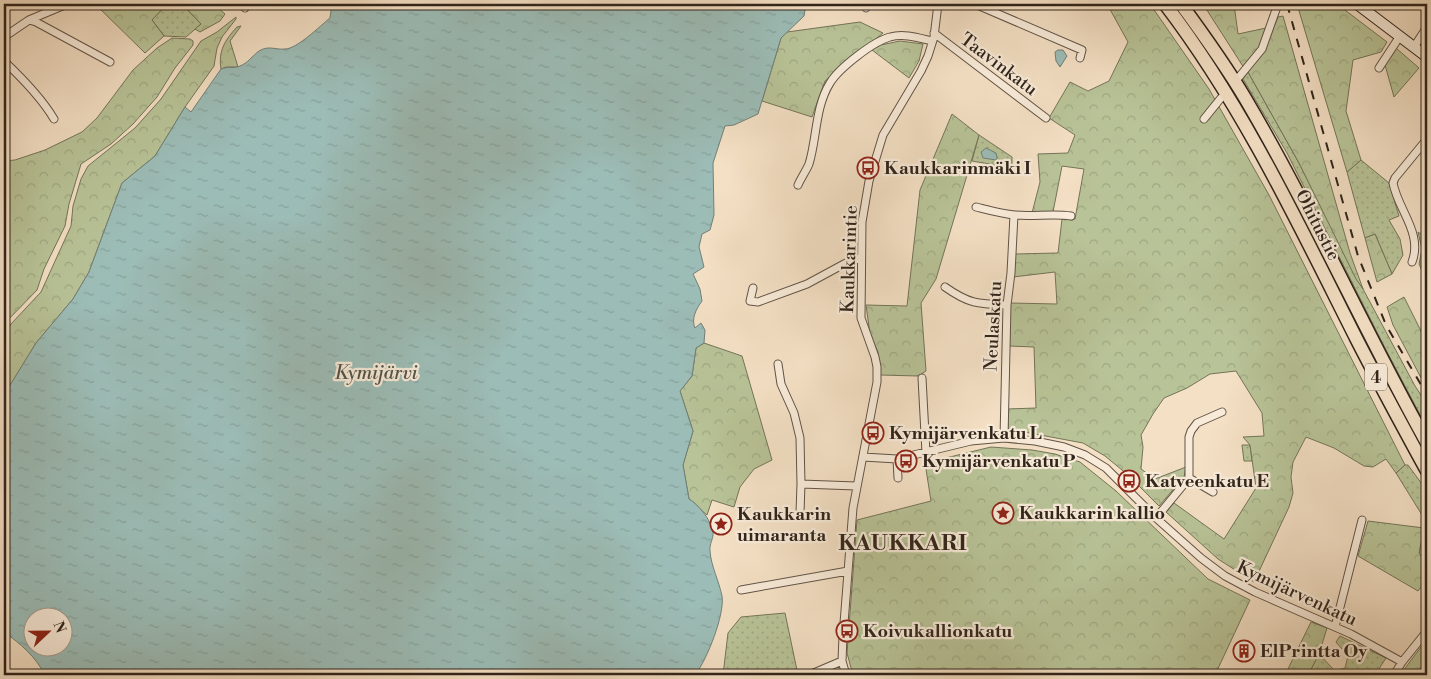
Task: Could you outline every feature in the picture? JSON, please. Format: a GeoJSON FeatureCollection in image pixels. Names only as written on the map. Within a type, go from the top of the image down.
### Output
{"type":"FeatureCollection","features":[{"type":"Feature","properties":{"kind":"highway","name":"Ohitustie"},"geometry":{"type":"LineString","coordinates":[[1164,4],[1232,104],[1259,148],[1356,339],[1427,471]]}},
{"type":"Feature","properties":{"kind":"highway","name":"Ohitustie"},"geometry":{"type":"LineString","coordinates":[[1181,4],[1244,97],[1316,227],[1427,443]]}},
{"type":"Feature","properties":{"kind":"street"},"geometry":{"type":"LineString","coordinates":[[4,37],[13,29],[29,20],[67,4]]}},
{"type":"Feature","properties":{"kind":"street","name":"Kaukkarintie"},"geometry":{"type":"LineString","coordinates":[[846,675],[842,661],[856,486],[877,382],[877,367],[861,318],[862,222],[869,182],[883,135],[921,71],[932,41],[938,4]]}},
{"type":"Feature","properties":{"kind":"street"},"geometry":{"type":"LineString","coordinates":[[975,4],[1082,50],[1080,58]]}},
{"type":"Feature","properties":{"kind":"street"},"geometry":{"type":"LineString","coordinates":[[1239,76],[1262,49],[1278,4]]}},
{"type":"Feature","properties":{"kind":"street"},"geometry":{"type":"LineString","coordinates":[[1358,4],[1427,57]]}},
{"type":"Feature","properties":{"kind":"street"},"geometry":{"type":"LineString","coordinates":[[29,20],[110,62]]}},
{"type":"Feature","properties":{"kind":"street"},"geometry":{"type":"LineString","coordinates":[[1414,46],[1427,26]]}},
{"type":"Feature","properties":{"kind":"street","name":"Taavinkatu"},"geometry":{"type":"LineString","coordinates":[[934,33],[1046,118]]}},
{"type":"Feature","properties":{"kind":"street"},"geometry":{"type":"LineString","coordinates":[[798,185],[808,166],[820,107],[830,82],[844,67],[869,48],[890,37],[907,36],[932,41]]}},
{"type":"Feature","properties":{"kind":"street"},"geometry":{"type":"LineString","coordinates":[[1379,68],[1400,36]]}},
{"type":"Feature","properties":{"kind":"street"},"geometry":{"type":"LineString","coordinates":[[4,60],[46,107],[54,120]]}},
{"type":"Feature","properties":{"kind":"street"},"geometry":{"type":"LineString","coordinates":[[1204,119],[1221,98]]}},
{"type":"Feature","properties":{"kind":"street"},"geometry":{"type":"LineString","coordinates":[[1412,262],[1416,245],[1414,236],[1393,183],[1427,139]]}},
{"type":"Feature","properties":{"kind":"street"},"geometry":{"type":"LineString","coordinates":[[976,207],[1014,215],[1046,216],[1059,214],[1071,216]]}},
{"type":"Feature","properties":{"kind":"street","name":"Neulaskatu"},"geometry":{"type":"LineString","coordinates":[[1004,438],[1007,305],[1011,273],[1014,215]]}},
{"type":"Feature","properties":{"kind":"street"},"geometry":{"type":"LineString","coordinates":[[753,288],[750,301],[758,302],[807,284],[861,257]]}},
{"type":"Feature","properties":{"kind":"street"},"geometry":{"type":"LineString","coordinates":[[945,287],[971,303],[1007,305]]}},
{"type":"Feature","properties":{"kind":"street"},"geometry":{"type":"LineString","coordinates":[[778,364],[781,384],[794,413],[800,438],[802,484],[800,514],[810,515]]}},
{"type":"Feature","properties":{"kind":"street"},"geometry":{"type":"LineString","coordinates":[[922,378],[926,453]]}},
{"type":"Feature","properties":{"kind":"street"},"geometry":{"type":"LineString","coordinates":[[1156,518],[1189,478],[1189,437],[1191,431],[1198,423],[1222,412]]}},
{"type":"Feature","properties":{"kind":"street","name":"Kymijärvenkatu"},"geometry":{"type":"LineString","coordinates":[[863,457],[896,459],[971,441],[1004,438],[1035,441],[1064,447],[1106,468],[1156,518],[1201,558],[1225,576],[1255,592],[1379,648],[1402,662]]}},
{"type":"Feature","properties":{"kind":"street"},"geometry":{"type":"LineString","coordinates":[[896,459],[898,478]]}},
{"type":"Feature","properties":{"kind":"street"},"geometry":{"type":"LineString","coordinates":[[1189,478],[1213,492]]}},
{"type":"Feature","properties":{"kind":"street"},"geometry":{"type":"LineString","coordinates":[[802,484],[856,486]]}},
{"type":"Feature","properties":{"kind":"street"},"geometry":{"type":"LineString","coordinates":[[1335,627],[1362,520]]}},
{"type":"Feature","properties":{"kind":"street"},"geometry":{"type":"LineString","coordinates":[[741,590],[848,571]]}},
{"type":"Feature","properties":{"kind":"street"},"geometry":{"type":"LineString","coordinates":[[1394,675],[1427,631]]}},
{"type":"Feature","properties":{"kind":"street"},"geometry":{"type":"LineString","coordinates":[[809,675],[842,661]]}},
{"type":"Feature","properties":{"kind":"green space"},"geometry":{"type":"Polygon","coordinates":[[[95,4],[167,4],[152,20],[164,36],[145,53],[95,4]]]}},
{"type":"Feature","properties":{"kind":"green space"},"geometry":{"type":"Polygon","coordinates":[[[167,4],[182,4],[201,24],[186,37],[164,36],[152,20],[167,4]]]}},
{"type":"Feature","properties":{"kind":"green space"},"geometry":{"type":"Polygon","coordinates":[[[182,4],[221,4],[218,8],[225,14],[220,21],[200,32],[195,29],[201,24],[182,4]]]}},
{"type":"Feature","properties":{"kind":"green space"},"geometry":{"type":"Polygon","coordinates":[[[1107,4],[1150,4],[1209,89],[1269,195],[1405,465],[1396,473],[1386,459],[1373,467],[1364,466],[1334,448],[1306,437],[1293,462],[1291,477],[1293,493],[1289,507],[1254,582],[1218,559],[1166,512],[1174,503],[1224,539],[1256,488],[1250,445],[1243,437],[1264,436],[1262,413],[1236,371],[1210,374],[1187,388],[1164,398],[1141,435],[1143,447],[1141,469],[1155,479],[1186,467],[1184,477],[1159,506],[1128,475],[1105,456],[1083,443],[1008,429],[1007,409],[1036,408],[1034,347],[1009,346],[1010,303],[1057,304],[1055,272],[1013,277],[1015,254],[1058,253],[1062,219],[1075,219],[1084,169],[1062,166],[1053,212],[1032,213],[1040,182],[1038,154],[1068,153],[1075,135],[1049,118],[1070,82],[1088,91],[1109,81],[1128,42],[1107,4]]]}},
{"type":"Feature","properties":{"kind":"green space"},"geometry":{"type":"Polygon","coordinates":[[[1203,4],[1234,4],[1238,34],[1266,28],[1259,49],[1244,68],[1203,4]]]}},
{"type":"Feature","properties":{"kind":"green space"},"geometry":{"type":"Polygon","coordinates":[[[1297,4],[1337,4],[1387,42],[1381,52],[1353,60],[1346,111],[1361,160],[1347,172],[1297,4]]]}},
{"type":"Feature","properties":{"kind":"green space"},"geometry":{"type":"Polygon","coordinates":[[[1283,16],[1350,253],[1363,289],[1356,279],[1299,163],[1248,72],[1265,48],[1278,17],[1283,16]]]}},
{"type":"Feature","properties":{"kind":"green space"},"geometry":{"type":"Polygon","coordinates":[[[236,17],[217,48],[214,66],[185,107],[155,156],[122,183],[89,272],[73,299],[36,343],[8,389],[4,389],[4,336],[11,324],[41,292],[71,226],[73,206],[81,179],[88,166],[135,128],[161,99],[201,41],[217,32],[236,17]]]}},
{"type":"Feature","properties":{"kind":"green space"},"geometry":{"type":"Polygon","coordinates":[[[860,22],[883,33],[825,81],[812,117],[762,101],[781,38],[787,32],[860,22]]]}},
{"type":"Feature","properties":{"kind":"green space"},"geometry":{"type":"Polygon","coordinates":[[[241,26],[230,41],[238,67],[221,69],[220,63],[223,46],[237,27],[241,26]]]}},
{"type":"Feature","properties":{"kind":"green space"},"geometry":{"type":"Polygon","coordinates":[[[172,38],[190,39],[193,41],[193,45],[175,68],[157,97],[133,124],[111,144],[81,164],[69,204],[65,226],[44,269],[37,290],[4,324],[4,161],[15,160],[45,150],[82,132],[97,118],[133,70],[157,48],[172,38]]]}},
{"type":"Feature","properties":{"kind":"green space"},"geometry":{"type":"Polygon","coordinates":[[[900,41],[923,44],[919,61],[909,78],[872,50],[881,45],[900,41]]]}},
{"type":"Feature","properties":{"kind":"green space"},"geometry":{"type":"Polygon","coordinates":[[[1396,48],[1419,68],[1394,97],[1385,65],[1396,48]]]}},
{"type":"Feature","properties":{"kind":"green space"},"geometry":{"type":"Polygon","coordinates":[[[1248,72],[1299,163],[1415,386],[1427,404],[1427,428],[1287,153],[1243,79],[1248,72]]]}},
{"type":"Feature","properties":{"kind":"green space"},"geometry":{"type":"Polygon","coordinates":[[[952,114],[979,135],[936,279],[921,303],[926,371],[918,376],[880,375],[878,352],[870,334],[866,305],[907,306],[920,190],[952,114]]]}},
{"type":"Feature","properties":{"kind":"green space"},"geometry":{"type":"Polygon","coordinates":[[[979,135],[1012,157],[1012,168],[972,161],[979,135]]]}},
{"type":"Feature","properties":{"kind":"green space"},"geometry":{"type":"Polygon","coordinates":[[[1361,160],[1389,183],[1399,216],[1389,220],[1400,239],[1403,255],[1392,274],[1375,234],[1365,238],[1347,172],[1361,160]]]}},
{"type":"Feature","properties":{"kind":"green space"},"geometry":{"type":"Polygon","coordinates":[[[1418,232],[1427,238],[1427,282],[1419,264],[1422,249],[1418,232]]]}},
{"type":"Feature","properties":{"kind":"green space"},"geometry":{"type":"Polygon","coordinates":[[[1375,234],[1392,274],[1377,282],[1365,238],[1375,234]]]}},
{"type":"Feature","properties":{"kind":"green space"},"geometry":{"type":"Polygon","coordinates":[[[1404,297],[1427,343],[1427,389],[1393,325],[1387,307],[1404,297]]]}},
{"type":"Feature","properties":{"kind":"green space"},"geometry":{"type":"Polygon","coordinates":[[[704,343],[742,356],[772,460],[754,469],[740,487],[734,507],[712,500],[707,515],[689,499],[683,465],[693,431],[680,391],[692,376],[696,348],[704,343]]]}},
{"type":"Feature","properties":{"kind":"green space"},"geometry":{"type":"Polygon","coordinates":[[[1242,445],[1250,445],[1252,461],[1244,461],[1242,445]]]}},
{"type":"Feature","properties":{"kind":"green space"},"geometry":{"type":"Polygon","coordinates":[[[991,447],[1032,450],[1055,454],[1080,462],[1116,491],[1208,579],[1250,600],[1215,675],[876,675],[874,669],[853,675],[847,653],[857,520],[931,501],[925,463],[991,447]]]}},
{"type":"Feature","properties":{"kind":"green space"},"geometry":{"type":"Polygon","coordinates":[[[1405,465],[1408,465],[1427,491],[1427,523],[1396,473],[1405,465]]]}},
{"type":"Feature","properties":{"kind":"green space"},"geometry":{"type":"Polygon","coordinates":[[[1368,521],[1424,528],[1419,553],[1427,562],[1427,579],[1418,591],[1358,556],[1368,521]]]}},
{"type":"Feature","properties":{"kind":"green space"},"geometry":{"type":"Polygon","coordinates":[[[1424,528],[1427,528],[1427,562],[1419,553],[1424,528]]]}},
{"type":"Feature","properties":{"kind":"green space"},"geometry":{"type":"Polygon","coordinates":[[[785,613],[798,675],[723,675],[728,633],[741,617],[785,613]]]}},
{"type":"Feature","properties":{"kind":"green space"},"geometry":{"type":"Polygon","coordinates":[[[1311,622],[1327,628],[1319,654],[1308,675],[1285,675],[1311,622]]]}},
{"type":"Feature","properties":{"kind":"green space"},"geometry":{"type":"Polygon","coordinates":[[[1340,636],[1386,658],[1375,675],[1308,675],[1319,654],[1335,671],[1345,668],[1348,656],[1336,642],[1340,636]]]}},
{"type":"Feature","properties":{"kind":"green space"},"geometry":{"type":"Polygon","coordinates":[[[1424,643],[1427,645],[1427,675],[1400,675],[1424,643]]]}},
{"type":"Feature","properties":{"kind":"water","name":"Kymijärvi"},"geometry":{"type":"Polygon","coordinates":[[[332,4],[806,4],[804,16],[781,38],[758,114],[734,125],[725,126],[713,163],[714,215],[710,230],[702,234],[699,247],[704,267],[693,274],[700,289],[702,301],[695,314],[694,325],[695,328],[701,323],[705,330],[704,343],[696,348],[692,376],[680,391],[693,431],[683,465],[689,499],[704,513],[712,527],[711,557],[722,596],[721,614],[714,637],[705,659],[695,675],[45,675],[32,656],[72,656],[72,606],[22,606],[22,646],[4,632],[4,395],[36,343],[73,299],[89,272],[122,183],[155,156],[185,107],[191,112],[221,69],[243,65],[263,49],[290,48],[330,18],[332,4]]]}},
{"type":"Feature","properties":{"kind":"water"},"geometry":{"type":"Polygon","coordinates":[[[1063,50],[1067,56],[1060,67],[1056,61],[1055,52],[1063,50]]]}},
{"type":"Feature","properties":{"kind":"water"},"geometry":{"type":"Polygon","coordinates":[[[986,148],[996,153],[996,160],[983,158],[981,152],[986,148]]]}},
{"type":"Feature","properties":{"kind":"railway"},"geometry":{"type":"LineString","coordinates":[[1287,4],[1358,256],[1386,325],[1427,395]]}},
{"type":"Feature","properties":{"kind":"place","name":"Kaukkarinmäki I"},"geometry":{"type":"Point","coordinates":[868,168]}},
{"type":"Feature","properties":{"kind":"place","name":"Kymijärvenkatu L"},"geometry":{"type":"Point","coordinates":[873,433]}},
{"type":"Feature","properties":{"kind":"place","name":"Kymijärvenkatu P"},"geometry":{"type":"Point","coordinates":[906,461]}},
{"type":"Feature","properties":{"kind":"place","name":"Katveenkatu E"},"geometry":{"type":"Point","coordinates":[1129,481]}},
{"type":"Feature","properties":{"kind":"place","name":"Kaukkarin kallio"},"geometry":{"type":"Point","coordinates":[1003,513]}},
{"type":"Feature","properties":{"kind":"place","name":"Kaukkarin uimaranta"},"geometry":{"type":"Point","coordinates":[721,524]}},
{"type":"Feature","properties":{"kind":"place","name":"Koivukallionkatu"},"geometry":{"type":"Point","coordinates":[847,631]}},
{"type":"Feature","properties":{"kind":"place","name":"ElPrintta Oy"},"geometry":{"type":"Point","coordinates":[1244,651]}},
{"type":"Feature","properties":{"kind":"district","name":"KAUKKARI"},"geometry":{"type":"Point","coordinates":[903,542]}}]}
